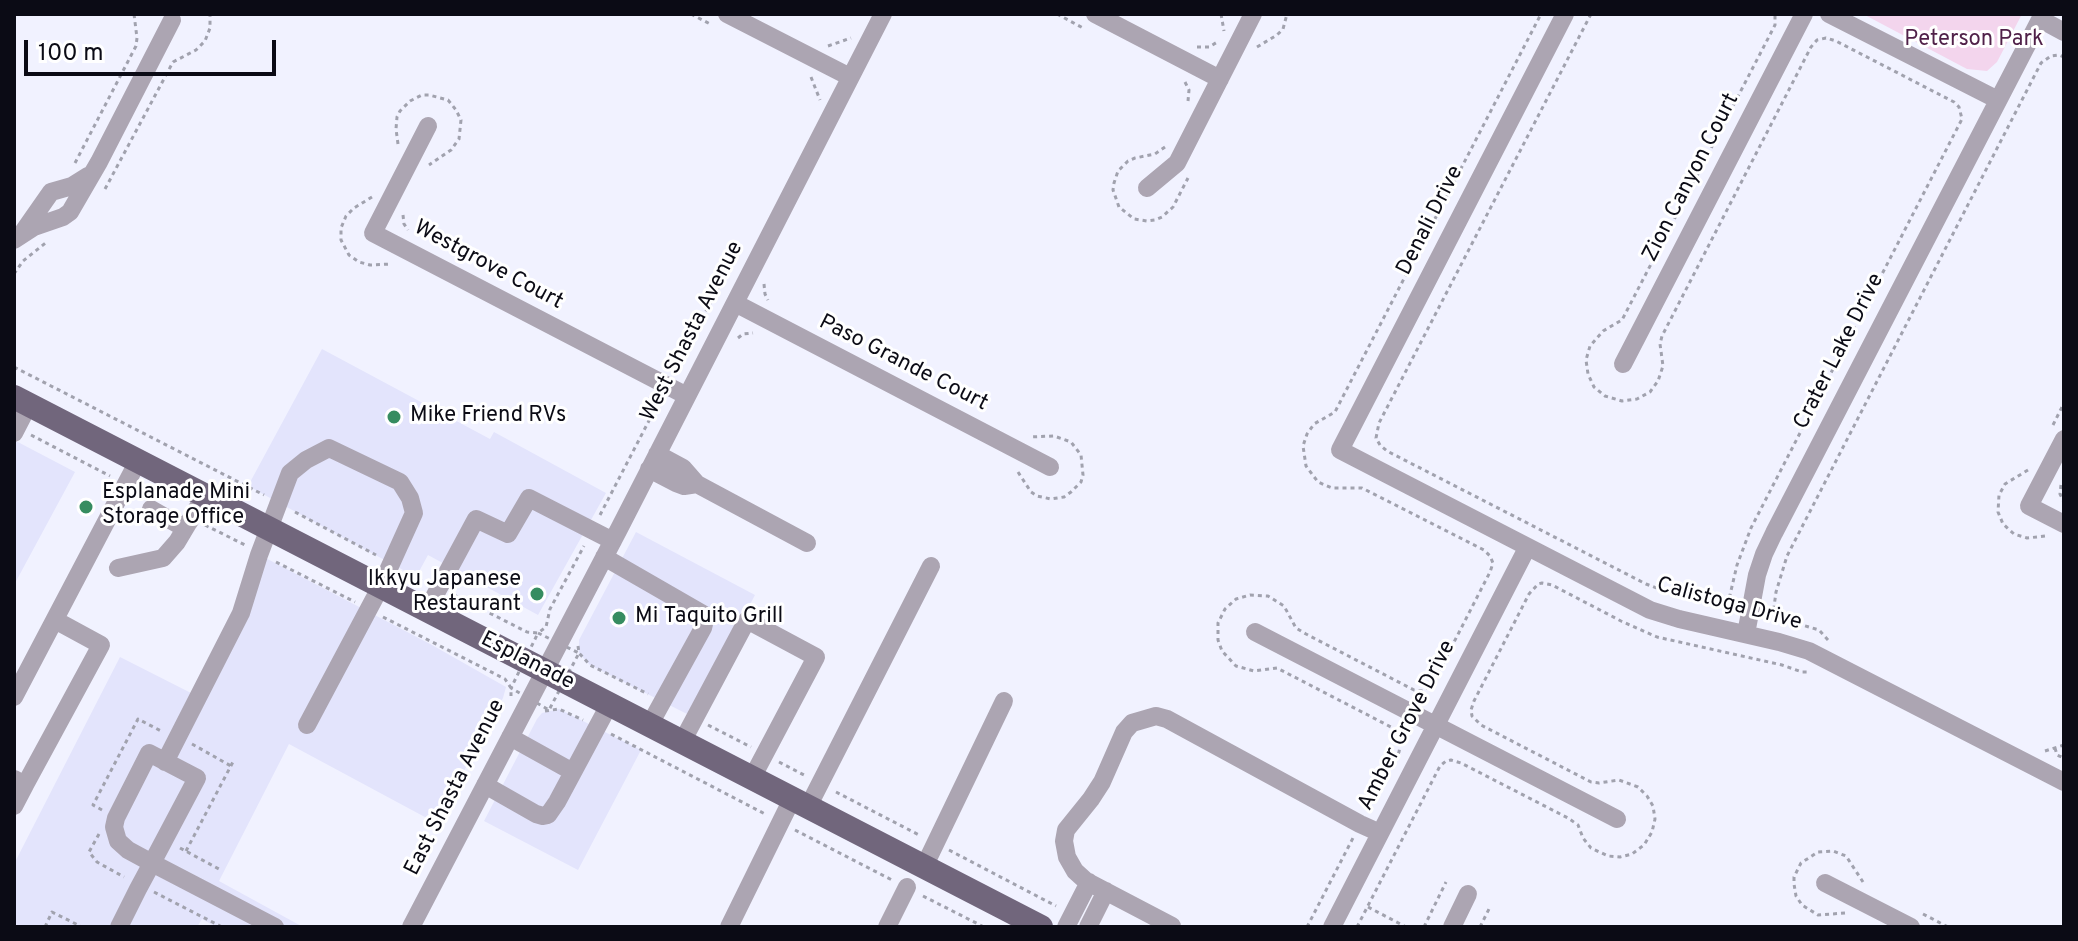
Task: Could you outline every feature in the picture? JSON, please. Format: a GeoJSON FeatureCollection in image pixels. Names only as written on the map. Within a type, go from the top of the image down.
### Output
{"type":"FeatureCollection","features":[{"type":"Feature","properties":{"kind":"main road","name":"Esplanade"},"geometry":{"type":"LineString","coordinates":[[21,401],[1041,927]]}},
{"type":"Feature","properties":{"kind":"street","name":"West Shasta Avenue"},"geometry":{"type":"LineString","coordinates":[[545,671],[883,14]]}},
{"type":"Feature","properties":{"kind":"street"},"geometry":{"type":"LineString","coordinates":[[1147,188],[1177,163],[1253,14]]}},
{"type":"Feature","properties":{"kind":"street","name":"Denali Drive"},"geometry":{"type":"LineString","coordinates":[[1340,450],[1565,14]]}},
{"type":"Feature","properties":{"kind":"street","name":"Zion Canyon Court"},"geometry":{"type":"LineString","coordinates":[[1623,364],[1804,14]]}},
{"type":"Feature","properties":{"kind":"street"},"geometry":{"type":"LineString","coordinates":[[1829,14],[1998,100]]}},
{"type":"Feature","properties":{"kind":"street"},"geometry":{"type":"LineString","coordinates":[[2042,17],[2064,32]]}},
{"type":"Feature","properties":{"kind":"street","name":"Crater Lake Drive"},"geometry":{"type":"LineString","coordinates":[[1746,634],[1757,575],[1774,533],[2042,17]]}},
{"type":"Feature","properties":{"kind":"street"},"geometry":{"type":"LineString","coordinates":[[18,237],[66,214],[93,172],[172,20]]}},
{"type":"Feature","properties":{"kind":"street"},"geometry":{"type":"LineString","coordinates":[[721,20],[850,77]]}},
{"type":"Feature","properties":{"kind":"street"},"geometry":{"type":"LineString","coordinates":[[1091,22],[1220,79]]}},
{"type":"Feature","properties":{"kind":"street","name":"Westgrove Court"},"geometry":{"type":"LineString","coordinates":[[428,126],[373,233],[687,396]]}},
{"type":"Feature","properties":{"kind":"street"},"geometry":{"type":"LineString","coordinates":[[18,237],[51,193],[78,183],[93,172]]}},
{"type":"Feature","properties":{"kind":"street"},"geometry":{"type":"LineString","coordinates":[[51,193],[65,192],[69,195],[72,204],[66,214]]}},
{"type":"Feature","properties":{"kind":"street","name":"Paso Grande Court"},"geometry":{"type":"LineString","coordinates":[[735,303],[1050,467]]}},
{"type":"Feature","properties":{"kind":"street"},"geometry":{"type":"LineString","coordinates":[[14,433],[21,401]]}},
{"type":"Feature","properties":{"kind":"street"},"geometry":{"type":"LineString","coordinates":[[2064,439],[2029,506],[2064,524]]}},
{"type":"Feature","properties":{"kind":"street"},"geometry":{"type":"LineString","coordinates":[[165,762],[241,613],[290,473],[329,448],[400,482],[410,498],[414,513],[381,586],[307,725]]}},
{"type":"Feature","properties":{"kind":"street","name":"Calistoga Drive"},"geometry":{"type":"LineString","coordinates":[[1340,450],[1650,610],[1809,651],[2064,782]]}},
{"type":"Feature","properties":{"kind":"street"},"geometry":{"type":"LineString","coordinates":[[14,697],[138,461]]}},
{"type":"Feature","properties":{"kind":"street"},"geometry":{"type":"LineString","coordinates":[[653,462],[683,468],[697,484],[807,543]]}},
{"type":"Feature","properties":{"kind":"street"},"geometry":{"type":"LineString","coordinates":[[118,568],[163,558],[177,542],[205,495]]}},
{"type":"Feature","properties":{"kind":"street"},"geometry":{"type":"LineString","coordinates":[[427,610],[476,519],[508,534],[529,498],[592,530],[608,549],[703,614],[703,628],[649,726]]}},
{"type":"Feature","properties":{"kind":"street"},"geometry":{"type":"LineString","coordinates":[[151,509],[179,525],[190,521]]}},
{"type":"Feature","properties":{"kind":"street","name":"Amber Grove Drive"},"geometry":{"type":"LineString","coordinates":[[1339,925],[1380,833],[1527,548]]}},
{"type":"Feature","properties":{"kind":"street"},"geometry":{"type":"LineString","coordinates":[[729,927],[781,822],[820,783],[931,566]]}},
{"type":"Feature","properties":{"kind":"street"},"geometry":{"type":"LineString","coordinates":[[14,806],[20,782],[101,645],[55,620]]}},
{"type":"Feature","properties":{"kind":"street"},"geometry":{"type":"LineString","coordinates":[[682,742],[747,620],[816,657],[752,778]]}},
{"type":"Feature","properties":{"kind":"street"},"geometry":{"type":"LineString","coordinates":[[1255,632],[1617,819]]}},
{"type":"Feature","properties":{"kind":"street","name":"East Shasta Avenue"},"geometry":{"type":"LineString","coordinates":[[411,927],[545,671]]}},
{"type":"Feature","properties":{"kind":"street"},"geometry":{"type":"LineString","coordinates":[[924,867],[1004,701]]}},
{"type":"Feature","properties":{"kind":"street"},"geometry":{"type":"LineString","coordinates":[[485,785],[536,814],[548,815],[609,705]]}},
{"type":"Feature","properties":{"kind":"street"},"geometry":{"type":"LineString","coordinates":[[1172,926],[1089,882],[1075,871],[1067,857],[1064,841],[1066,830],[1102,782],[1124,732],[1132,723],[1146,717],[1167,719],[1380,833]]}},
{"type":"Feature","properties":{"kind":"street"},"geometry":{"type":"LineString","coordinates":[[510,737],[573,772]]}},
{"type":"Feature","properties":{"kind":"street"},"geometry":{"type":"LineString","coordinates":[[119,927],[152,863],[197,778],[149,753],[116,818],[115,834],[122,846],[152,863],[275,927]]}},
{"type":"Feature","properties":{"kind":"street"},"geometry":{"type":"LineString","coordinates":[[1069,920],[1089,882]]}},
{"type":"Feature","properties":{"kind":"street"},"geometry":{"type":"LineString","coordinates":[[1825,883],[1911,927]]}},
{"type":"Feature","properties":{"kind":"street"},"geometry":{"type":"LineString","coordinates":[[887,927],[907,887]]}},
{"type":"Feature","properties":{"kind":"street"},"geometry":{"type":"LineString","coordinates":[[1088,927],[1106,891]]}},
{"type":"Feature","properties":{"kind":"street"},"geometry":{"type":"LineString","coordinates":[[1452,927],[1468,894]]}},
{"type":"Feature","properties":{"kind":"path"},"geometry":{"type":"LineString","coordinates":[[68,170],[82,151],[136,46],[134,14]]}},
{"type":"Feature","properties":{"kind":"path"},"geometry":{"type":"LineString","coordinates":[[691,14],[721,20]]}},
{"type":"Feature","properties":{"kind":"path"},"geometry":{"type":"LineString","coordinates":[[1057,14],[1091,22]]}},
{"type":"Feature","properties":{"kind":"path"},"geometry":{"type":"LineString","coordinates":[[1193,45],[1209,47],[1221,39],[1224,29],[1221,14]]}},
{"type":"Feature","properties":{"kind":"path"},"geometry":{"type":"LineString","coordinates":[[1253,53],[1283,29],[1287,14]]}},
{"type":"Feature","properties":{"kind":"path"},"geometry":{"type":"LineString","coordinates":[[1307,927],[1399,752],[1399,732],[1277,668],[1254,671],[1236,666],[1222,651],[1218,640],[1218,623],[1225,609],[1236,599],[1250,595],[1268,596],[1284,606],[1296,628],[1306,634],[1414,690],[1423,691],[1433,683],[1490,572],[1493,563],[1490,556],[1484,550],[1362,488],[1338,489],[1318,482],[1306,466],[1303,446],[1314,424],[1335,412],[1541,14]]}},
{"type":"Feature","properties":{"kind":"path"},"geometry":{"type":"LineString","coordinates":[[818,42],[827,46],[850,39],[856,27]]}},
{"type":"Feature","properties":{"kind":"path"},"geometry":{"type":"LineString","coordinates":[[1834,644],[1819,630],[1785,620],[1776,613],[1774,602],[1787,556],[2041,63],[2051,56],[2064,57]]}},
{"type":"Feature","properties":{"kind":"path"},"geometry":{"type":"LineString","coordinates":[[804,73],[812,78],[820,99]]}},
{"type":"Feature","properties":{"kind":"path"},"geometry":{"type":"LineString","coordinates":[[1180,78],[1189,90],[1187,105]]}},
{"type":"Feature","properties":{"kind":"path"},"geometry":{"type":"LineString","coordinates":[[396,151],[396,123],[404,106],[422,95],[436,95],[448,100],[461,120],[459,139],[451,150],[431,162],[424,173]]}},
{"type":"Feature","properties":{"kind":"path"},"geometry":{"type":"LineString","coordinates":[[1167,144],[1155,154],[1128,161],[1118,171],[1113,190],[1119,207],[1140,221],[1162,217],[1173,207],[1191,173]]}},
{"type":"Feature","properties":{"kind":"path"},"geometry":{"type":"LineString","coordinates":[[377,190],[346,216],[341,228],[341,240],[349,255],[359,262],[398,265]]}},
{"type":"Feature","properties":{"kind":"path"},"geometry":{"type":"LineString","coordinates":[[404,212],[404,224],[413,235]]}},
{"type":"Feature","properties":{"kind":"path"},"geometry":{"type":"LineString","coordinates":[[653,358],[665,363],[682,358],[733,252],[741,250],[748,237]]}},
{"type":"Feature","properties":{"kind":"path"},"geometry":{"type":"LineString","coordinates":[[765,280],[765,294],[773,304]]}},
{"type":"Feature","properties":{"kind":"path"},"geometry":{"type":"LineString","coordinates":[[734,341],[748,333],[762,337]]}},
{"type":"Feature","properties":{"kind":"path"},"geometry":{"type":"LineString","coordinates":[[14,367],[439,588],[527,632],[538,633],[546,627],[550,609],[654,411],[649,393]]}},
{"type":"Feature","properties":{"kind":"path"},"geometry":{"type":"LineString","coordinates":[[1015,468],[1031,492],[1051,499],[1064,497],[1081,482],[1081,455],[1071,442],[1060,437],[1026,435]]}},
{"type":"Feature","properties":{"kind":"path"},"geometry":{"type":"LineString","coordinates":[[2064,478],[2060,488],[2064,502]]}},
{"type":"Feature","properties":{"kind":"path"},"geometry":{"type":"LineString","coordinates":[[1357,927],[1440,766],[1448,760],[1461,763],[1574,821],[1586,842],[1602,854],[1626,856],[1649,839],[1654,826],[1654,813],[1650,800],[1638,787],[1619,780],[1591,782],[1481,725],[1472,716],[1474,701],[1529,594],[1538,584],[1552,585],[1657,637],[1767,661],[1802,672],[1813,672]]}},
{"type":"Feature","properties":{"kind":"path"},"geometry":{"type":"LineString","coordinates":[[343,596],[505,679]]}},
{"type":"Feature","properties":{"kind":"path"},"geometry":{"type":"LineString","coordinates":[[579,640],[579,653],[590,665],[662,702]]}},
{"type":"Feature","properties":{"kind":"path"},"geometry":{"type":"LineString","coordinates":[[542,713],[559,709],[597,727],[984,927]]}},
{"type":"Feature","properties":{"kind":"path"},"geometry":{"type":"LineString","coordinates":[[695,718],[935,843],[1069,920]]}},
{"type":"Feature","properties":{"kind":"path"},"geometry":{"type":"LineString","coordinates":[[2043,751],[2064,745]]}},
{"type":"Feature","properties":{"kind":"path"},"geometry":{"type":"LineString","coordinates":[[2055,748],[2057,755],[2064,758]]}},
{"type":"Feature","properties":{"kind":"path"},"geometry":{"type":"LineString","coordinates":[[213,755],[231,766]]}},
{"type":"Feature","properties":{"kind":"path"},"geometry":{"type":"LineString","coordinates":[[186,851],[234,760]]}},
{"type":"Feature","properties":{"kind":"path"},"geometry":{"type":"LineString","coordinates":[[173,844],[219,869]]}},
{"type":"Feature","properties":{"kind":"path"},"geometry":{"type":"LineString","coordinates":[[1424,927],[1446,882]]}},
{"type":"Feature","properties":{"kind":"path"},"geometry":{"type":"LineString","coordinates":[[151,890],[222,927]]}},
{"type":"Feature","properties":{"kind":"path"},"geometry":{"type":"LineString","coordinates":[[1368,907],[1406,927]]}},
{"type":"Feature","properties":{"kind":"path"},"geometry":{"type":"LineString","coordinates":[[1480,927],[1490,907]]}},
{"type":"Feature","properties":{"kind":"path"},"geometry":{"type":"LineString","coordinates":[[45,927],[52,912],[82,927]]}},
{"type":"Feature","properties":{"kind":"shaded area"},"geometry":{"type":"Polygon","coordinates":[[[322,349],[490,439],[494,432],[606,493],[538,615],[428,555],[416,577],[248,486],[322,349]]]}},
{"type":"Feature","properties":{"kind":"shaded area"},"geometry":{"type":"Polygon","coordinates":[[[14,440],[75,472],[14,585],[14,440]]]}},
{"type":"Feature","properties":{"kind":"shaded area"},"geometry":{"type":"Polygon","coordinates":[[[636,532],[755,595],[691,716],[590,665],[579,653],[579,640],[636,532]]]}},
{"type":"Feature","properties":{"kind":"shaded area"},"geometry":{"type":"Polygon","coordinates":[[[254,552],[506,687],[436,823],[289,744],[219,881],[303,927],[216,927],[202,919],[197,927],[14,927],[14,864],[120,657],[191,693],[237,607],[254,552]]]}},
{"type":"Feature","properties":{"kind":"shaded area"},"geometry":{"type":"Polygon","coordinates":[[[559,709],[641,750],[578,870],[484,821],[537,719],[542,713],[559,709]]]}},
{"type":"Feature","properties":{"kind":"green space","name":"Peterson Park"},"geometry":{"type":"Polygon","coordinates":[[[1863,14],[2022,14],[1997,62],[1987,71],[1967,69],[1863,14]]]}},
{"type":"Feature","properties":{"kind":"place","name":"Mike Friend RVs"},"geometry":{"type":"Point","coordinates":[394,417]}},
{"type":"Feature","properties":{"kind":"place","name":"Esplanade Mini Storage Office"},"geometry":{"type":"Point","coordinates":[86,507]}},
{"type":"Feature","properties":{"kind":"place","name":"Ikkyu Japanese Restaurant"},"geometry":{"type":"Point","coordinates":[537,594]}},
{"type":"Feature","properties":{"kind":"place","name":"Mi Taquito Grill"},"geometry":{"type":"Point","coordinates":[619,618]}}]}
